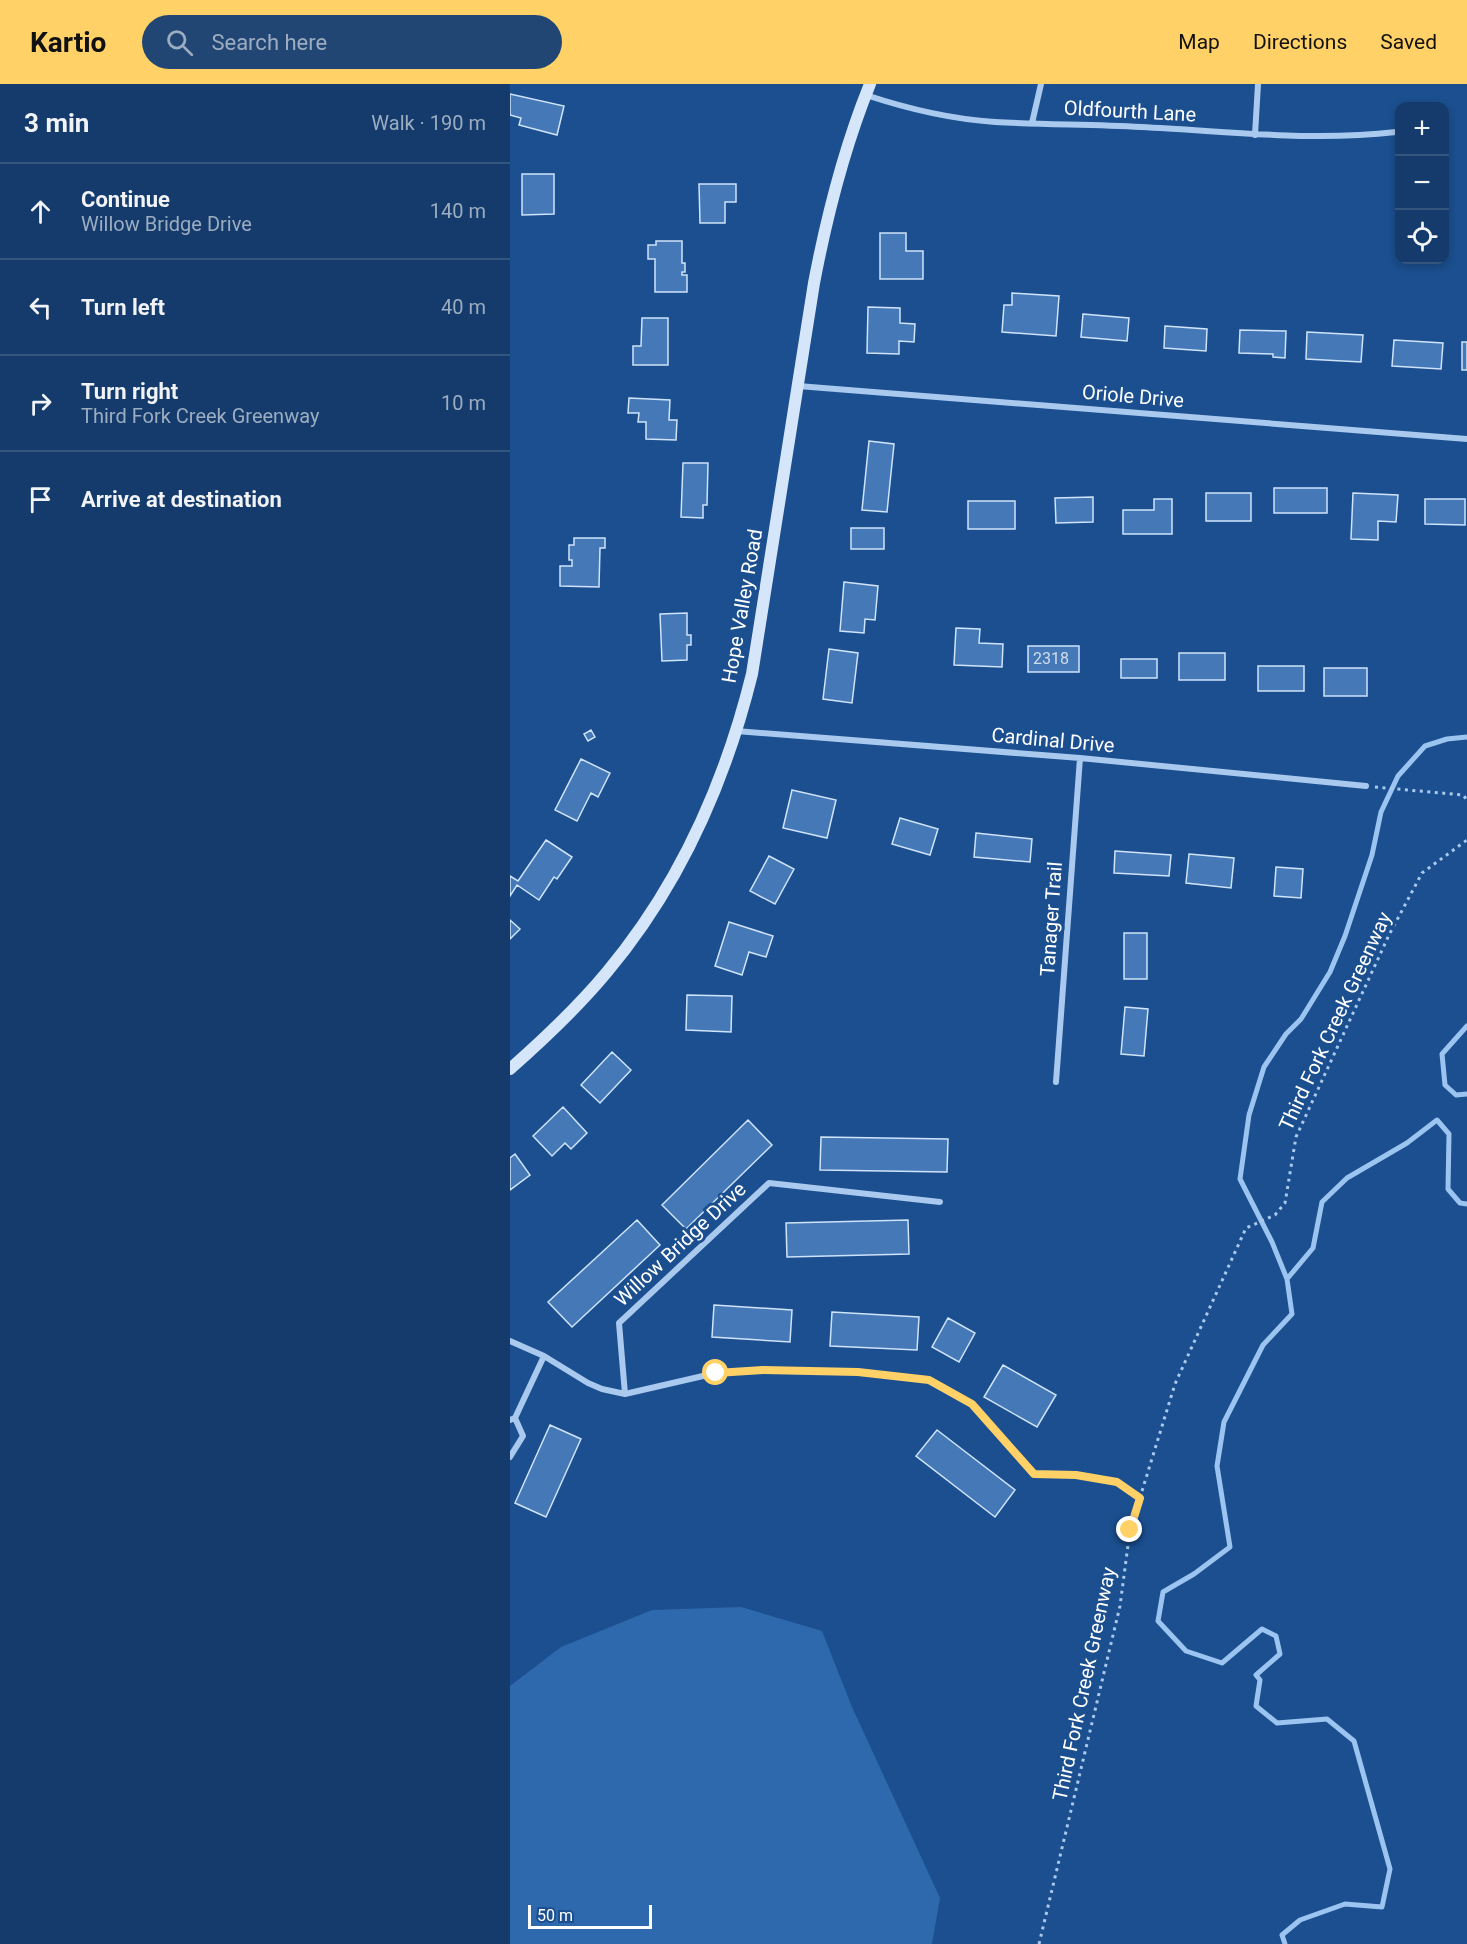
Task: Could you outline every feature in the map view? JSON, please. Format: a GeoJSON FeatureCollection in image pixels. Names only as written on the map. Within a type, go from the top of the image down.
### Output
{"type":"FeatureCollection","features":[{"type":"Feature","properties":{"kind":"main road","name":"Hope Valley Road"},"geometry":{"type":"LineString","coordinates":[[510,1069],[581,1002],[608,971],[652,911],[686,852],[714,795],[736,731],[752,674],[797,386],[825,225],[868,89]]}},
{"type":"Feature","properties":{"kind":"street"},"geometry":{"type":"LineString","coordinates":[[1032,123],[1041,84]]}},
{"type":"Feature","properties":{"kind":"street"},"geometry":{"type":"LineString","coordinates":[[1255,135],[1258,84]]}},
{"type":"Feature","properties":{"kind":"street","name":"Oldfourth Lane"},"geometry":{"type":"LineString","coordinates":[[868,89],[904,107],[953,117],[994,122],[1141,126],[1255,135],[1355,137],[1395,132]]}},
{"type":"Feature","properties":{"kind":"street","name":"Oriole Drive"},"geometry":{"type":"LineString","coordinates":[[797,386],[1467,439]]}},
{"type":"Feature","properties":{"kind":"street","name":"Cardinal Drive"},"geometry":{"type":"LineString","coordinates":[[736,731],[1080,758],[1366,786]]}},
{"type":"Feature","properties":{"kind":"street","name":"Tanager Trail"},"geometry":{"type":"LineString","coordinates":[[1056,1082],[1080,758]]}},
{"type":"Feature","properties":{"kind":"street","name":"Willow Bridge Drive"},"geometry":{"type":"LineString","coordinates":[[625,1394],[619,1323],[769,1183],[940,1202]]}},
{"type":"Feature","properties":{"kind":"street"},"geometry":{"type":"LineString","coordinates":[[510,1341],[544,1356],[588,1383],[625,1394],[716,1373],[763,1370],[858,1372],[929,1380],[972,1404],[1034,1474]]}},
{"type":"Feature","properties":{"kind":"street"},"geometry":{"type":"LineString","coordinates":[[510,1457],[523,1436],[512,1419],[544,1356]]}},
{"type":"Feature","properties":{"kind":"path"},"geometry":{"type":"LineString","coordinates":[[1366,786],[1462,795],[1467,800]]}},
{"type":"Feature","properties":{"kind":"path","name":"Third Fork Creek Greenway"},"geometry":{"type":"LineString","coordinates":[[1040,1944],[1120,1606],[1130,1530],[1175,1384],[1246,1228],[1275,1215],[1285,1203],[1296,1137],[1389,935],[1422,873],[1467,840]]}},
{"type":"Feature","properties":{"kind":"path"},"geometry":{"type":"LineString","coordinates":[[1034,1474],[1076,1475],[1117,1482],[1140,1498]]}},
{"type":"Feature","properties":{"kind":"shaded area"},"geometry":{"type":"Polygon","coordinates":[[[741,1607],[822,1631],[852,1707],[940,1898],[932,1944],[510,1944],[510,1686],[561,1647],[652,1610],[741,1607]]]}},
{"type":"Feature","properties":{"kind":"building"},"geometry":{"type":"Polygon","coordinates":[[[510,94],[564,106],[557,135],[519,125],[521,118],[510,115],[510,94]]]}},
{"type":"Feature","properties":{"kind":"building"},"geometry":{"type":"Polygon","coordinates":[[[522,174],[554,174],[554,214],[522,215],[522,174]]]}},
{"type":"Feature","properties":{"kind":"building"},"geometry":{"type":"Polygon","coordinates":[[[699,184],[736,184],[736,202],[725,202],[725,223],[700,223],[699,184]]]}},
{"type":"Feature","properties":{"kind":"building"},"geometry":{"type":"Polygon","coordinates":[[[880,233],[906,233],[906,251],[923,251],[923,279],[880,279],[880,233]]]}},
{"type":"Feature","properties":{"kind":"building"},"geometry":{"type":"Polygon","coordinates":[[[656,241],[682,241],[682,263],[685,263],[685,272],[682,272],[682,275],[687,275],[687,292],[655,292],[655,259],[648,259],[648,245],[656,245],[656,241]]]}},
{"type":"Feature","properties":{"kind":"building"},"geometry":{"type":"Polygon","coordinates":[[[1012,293],[1059,296],[1056,336],[1002,332],[1004,305],[1012,305],[1012,293]]]}},
{"type":"Feature","properties":{"kind":"building"},"geometry":{"type":"Polygon","coordinates":[[[868,307],[900,308],[900,323],[915,324],[914,342],[899,341],[899,354],[867,353],[868,307]]]}},
{"type":"Feature","properties":{"kind":"building"},"geometry":{"type":"Polygon","coordinates":[[[1083,314],[1129,318],[1127,341],[1081,337],[1083,314]]]}},
{"type":"Feature","properties":{"kind":"building"},"geometry":{"type":"Polygon","coordinates":[[[642,318],[668,318],[668,365],[633,365],[633,346],[641,346],[642,318]]]}},
{"type":"Feature","properties":{"kind":"building"},"geometry":{"type":"Polygon","coordinates":[[[1165,326],[1207,329],[1206,351],[1164,348],[1165,326]]]}},
{"type":"Feature","properties":{"kind":"building"},"geometry":{"type":"Polygon","coordinates":[[[1240,330],[1286,331],[1285,358],[1273,357],[1273,354],[1239,353],[1240,330]]]}},
{"type":"Feature","properties":{"kind":"building"},"geometry":{"type":"Polygon","coordinates":[[[1307,332],[1363,335],[1361,362],[1306,359],[1307,332]]]}},
{"type":"Feature","properties":{"kind":"building"},"geometry":{"type":"Polygon","coordinates":[[[1394,340],[1443,343],[1441,369],[1392,366],[1394,340]]]}},
{"type":"Feature","properties":{"kind":"building"},"geometry":{"type":"Polygon","coordinates":[[[1462,342],[1467,342],[1467,370],[1462,370],[1462,342]]]}},
{"type":"Feature","properties":{"kind":"building"},"geometry":{"type":"Polygon","coordinates":[[[629,398],[670,400],[669,420],[677,420],[676,440],[646,439],[646,422],[638,422],[639,413],[628,413],[629,398]]]}},
{"type":"Feature","properties":{"kind":"building"},"geometry":{"type":"Polygon","coordinates":[[[869,441],[894,444],[887,512],[862,510],[869,441]]]}},
{"type":"Feature","properties":{"kind":"building"},"geometry":{"type":"Polygon","coordinates":[[[683,463],[708,463],[707,505],[703,505],[703,518],[681,517],[683,463]]]}},
{"type":"Feature","properties":{"kind":"building"},"geometry":{"type":"Polygon","coordinates":[[[1274,488],[1327,488],[1327,513],[1274,513],[1274,488]]]}},
{"type":"Feature","properties":{"kind":"building"},"geometry":{"type":"Polygon","coordinates":[[[1206,493],[1251,493],[1251,521],[1206,521],[1206,493]]]}},
{"type":"Feature","properties":{"kind":"building"},"geometry":{"type":"Polygon","coordinates":[[[1353,493],[1398,495],[1396,522],[1378,521],[1378,540],[1351,539],[1353,493]]]}},
{"type":"Feature","properties":{"kind":"building"},"geometry":{"type":"Polygon","coordinates":[[[1093,497],[1093,522],[1056,523],[1055,498],[1093,497]]]}},
{"type":"Feature","properties":{"kind":"building"},"geometry":{"type":"Polygon","coordinates":[[[1154,499],[1172,499],[1172,534],[1123,534],[1123,510],[1154,510],[1154,499]]]}},
{"type":"Feature","properties":{"kind":"building"},"geometry":{"type":"Polygon","coordinates":[[[1425,499],[1465,499],[1465,525],[1425,524],[1425,499]]]}},
{"type":"Feature","properties":{"kind":"building"},"geometry":{"type":"Polygon","coordinates":[[[968,501],[1015,501],[1015,529],[968,529],[968,501]]]}},
{"type":"Feature","properties":{"kind":"building"},"geometry":{"type":"Polygon","coordinates":[[[851,528],[884,528],[884,549],[851,549],[851,528]]]}},
{"type":"Feature","properties":{"kind":"building"},"geometry":{"type":"Polygon","coordinates":[[[574,538],[605,538],[605,548],[600,548],[599,587],[560,586],[560,566],[572,566],[572,560],[569,560],[569,545],[574,545],[574,538]]]}},
{"type":"Feature","properties":{"kind":"building"},"geometry":{"type":"Polygon","coordinates":[[[844,582],[878,586],[875,620],[865,619],[864,633],[840,631],[844,582]]]}},
{"type":"Feature","properties":{"kind":"building"},"geometry":{"type":"Polygon","coordinates":[[[687,613],[687,635],[691,635],[691,645],[687,645],[687,660],[662,661],[660,614],[687,613]]]}},
{"type":"Feature","properties":{"kind":"building"},"geometry":{"type":"Polygon","coordinates":[[[956,628],[980,629],[979,643],[1003,644],[1002,667],[954,665],[956,628]]]}},
{"type":"Feature","properties":{"kind":"building"},"geometry":{"type":"Polygon","coordinates":[[[1028,646],[1079,646],[1079,672],[1028,672],[1028,646]]]}},
{"type":"Feature","properties":{"kind":"building"},"geometry":{"type":"Polygon","coordinates":[[[829,649],[858,653],[852,703],[823,699],[829,649]]]}},
{"type":"Feature","properties":{"kind":"building"},"geometry":{"type":"Polygon","coordinates":[[[1179,653],[1225,653],[1225,680],[1179,680],[1179,653]]]}},
{"type":"Feature","properties":{"kind":"building"},"geometry":{"type":"Polygon","coordinates":[[[1121,659],[1157,659],[1157,678],[1121,678],[1121,659]]]}},
{"type":"Feature","properties":{"kind":"building"},"geometry":{"type":"Polygon","coordinates":[[[1258,666],[1304,666],[1304,691],[1258,691],[1258,666]]]}},
{"type":"Feature","properties":{"kind":"building"},"geometry":{"type":"Polygon","coordinates":[[[1324,668],[1367,668],[1367,696],[1324,696],[1324,668]]]}},
{"type":"Feature","properties":{"kind":"building"},"geometry":{"type":"Polygon","coordinates":[[[591,730],[595,737],[588,741],[584,734],[591,730]]]}},
{"type":"Feature","properties":{"kind":"building"},"geometry":{"type":"Polygon","coordinates":[[[581,759],[610,773],[598,797],[591,793],[577,821],[555,810],[581,759]]]}},
{"type":"Feature","properties":{"kind":"building"},"geometry":{"type":"Polygon","coordinates":[[[792,790],[836,800],[827,838],[783,828],[792,790]]]}},
{"type":"Feature","properties":{"kind":"building"},"geometry":{"type":"Polygon","coordinates":[[[900,818],[938,829],[930,855],[892,844],[900,818]]]}},
{"type":"Feature","properties":{"kind":"building"},"geometry":{"type":"Polygon","coordinates":[[[976,833],[1032,839],[1030,862],[974,857],[976,833]]]}},
{"type":"Feature","properties":{"kind":"building"},"geometry":{"type":"Polygon","coordinates":[[[546,840],[572,857],[557,879],[554,877],[539,900],[517,885],[510,896],[510,876],[518,881],[546,840]]]}},
{"type":"Feature","properties":{"kind":"building"},"geometry":{"type":"Polygon","coordinates":[[[1115,851],[1171,855],[1169,876],[1114,873],[1115,851]]]}},
{"type":"Feature","properties":{"kind":"building"},"geometry":{"type":"Polygon","coordinates":[[[1189,854],[1234,858],[1231,888],[1186,883],[1189,854]]]}},
{"type":"Feature","properties":{"kind":"building"},"geometry":{"type":"Polygon","coordinates":[[[769,856],[794,869],[775,904],[750,891],[769,856]]]}},
{"type":"Feature","properties":{"kind":"building"},"geometry":{"type":"Polygon","coordinates":[[[1276,867],[1303,869],[1301,898],[1274,896],[1276,867]]]}},
{"type":"Feature","properties":{"kind":"building"},"geometry":{"type":"Polygon","coordinates":[[[510,920],[520,929],[510,939],[510,920]]]}},
{"type":"Feature","properties":{"kind":"building"},"geometry":{"type":"Polygon","coordinates":[[[729,922],[773,936],[766,957],[749,952],[742,975],[715,966],[729,922]]]}},
{"type":"Feature","properties":{"kind":"building"},"geometry":{"type":"Polygon","coordinates":[[[1124,933],[1147,933],[1147,979],[1124,979],[1124,933]]]}},
{"type":"Feature","properties":{"kind":"building"},"geometry":{"type":"Polygon","coordinates":[[[687,995],[732,996],[731,1032],[686,1030],[687,995]]]}},
{"type":"Feature","properties":{"kind":"building"},"geometry":{"type":"Polygon","coordinates":[[[1125,1007],[1148,1009],[1144,1056],[1121,1054],[1125,1007]]]}},
{"type":"Feature","properties":{"kind":"building"},"geometry":{"type":"Polygon","coordinates":[[[612,1052],[631,1070],[600,1103],[581,1085],[612,1052]]]}},
{"type":"Feature","properties":{"kind":"building"},"geometry":{"type":"Polygon","coordinates":[[[563,1107],[587,1133],[571,1149],[565,1143],[552,1156],[533,1136],[563,1107]]]}},
{"type":"Feature","properties":{"kind":"building"},"geometry":{"type":"Polygon","coordinates":[[[748,1120],[772,1145],[686,1229],[662,1205],[748,1120]]]}},
{"type":"Feature","properties":{"kind":"building"},"geometry":{"type":"Polygon","coordinates":[[[821,1137],[948,1139],[947,1172],[820,1170],[821,1137]]]}},
{"type":"Feature","properties":{"kind":"building"},"geometry":{"type":"Polygon","coordinates":[[[515,1154],[530,1175],[510,1190],[510,1158],[515,1154]]]}},
{"type":"Feature","properties":{"kind":"building"},"geometry":{"type":"Polygon","coordinates":[[[637,1220],[660,1245],[572,1327],[548,1302],[637,1220]]]}},
{"type":"Feature","properties":{"kind":"building"},"geometry":{"type":"Polygon","coordinates":[[[908,1220],[909,1254],[787,1257],[786,1223],[908,1220]]]}},
{"type":"Feature","properties":{"kind":"building"},"geometry":{"type":"Polygon","coordinates":[[[714,1305],[792,1310],[790,1342],[712,1337],[714,1305]]]}},
{"type":"Feature","properties":{"kind":"building"},"geometry":{"type":"Polygon","coordinates":[[[832,1312],[919,1317],[917,1350],[830,1346],[832,1312]]]}},
{"type":"Feature","properties":{"kind":"building"},"geometry":{"type":"Polygon","coordinates":[[[948,1318],[975,1333],[959,1362],[932,1347],[948,1318]]]}},
{"type":"Feature","properties":{"kind":"building"},"geometry":{"type":"Polygon","coordinates":[[[1003,1365],[1056,1395],[1037,1427],[984,1397],[1003,1365]]]}},
{"type":"Feature","properties":{"kind":"building"},"geometry":{"type":"Polygon","coordinates":[[[550,1425],[581,1439],[546,1517],[515,1503],[550,1425]]]}},
{"type":"Feature","properties":{"kind":"building"},"geometry":{"type":"Polygon","coordinates":[[[937,1430],[1015,1490],[995,1517],[916,1456],[937,1430]]]}},
{"type":"Feature","properties":{"kind":"waterway"},"geometry":{"type":"LineString","coordinates":[[1287,1279],[1272,1242],[1240,1179],[1249,1115],[1264,1067],[1286,1034],[1301,1019],[1330,972],[1345,936],[1372,855],[1381,812],[1398,776],[1425,746],[1447,739],[1467,737]]}},
{"type":"Feature","properties":{"kind":"waterway"},"geometry":{"type":"LineString","coordinates":[[1467,1026],[1442,1054],[1445,1085],[1456,1095],[1467,1094]]}},
{"type":"Feature","properties":{"kind":"waterway"},"geometry":{"type":"LineString","coordinates":[[1285,1944],[1282,1935],[1300,1920],[1345,1904],[1382,1907],[1390,1869],[1354,1741],[1327,1719],[1277,1723],[1256,1706],[1260,1680],[1256,1675],[1280,1654],[1276,1636],[1262,1629],[1222,1663],[1186,1651],[1158,1621],[1163,1592],[1194,1574],[1230,1547],[1217,1466],[1224,1422],[1263,1345],[1292,1314],[1287,1279],[1313,1248],[1322,1202],[1347,1178],[1407,1143],[1437,1120],[1449,1134],[1448,1189],[1460,1203],[1467,1204]]}},
{"type":"Feature","properties":{"kind":"route"},"geometry":{"type":"LineString","coordinates":[[716,1373],[763,1370],[858,1372],[929,1380],[972,1404],[1034,1474],[1076,1475],[1117,1482],[1140,1498],[1130,1530]]}}]}
